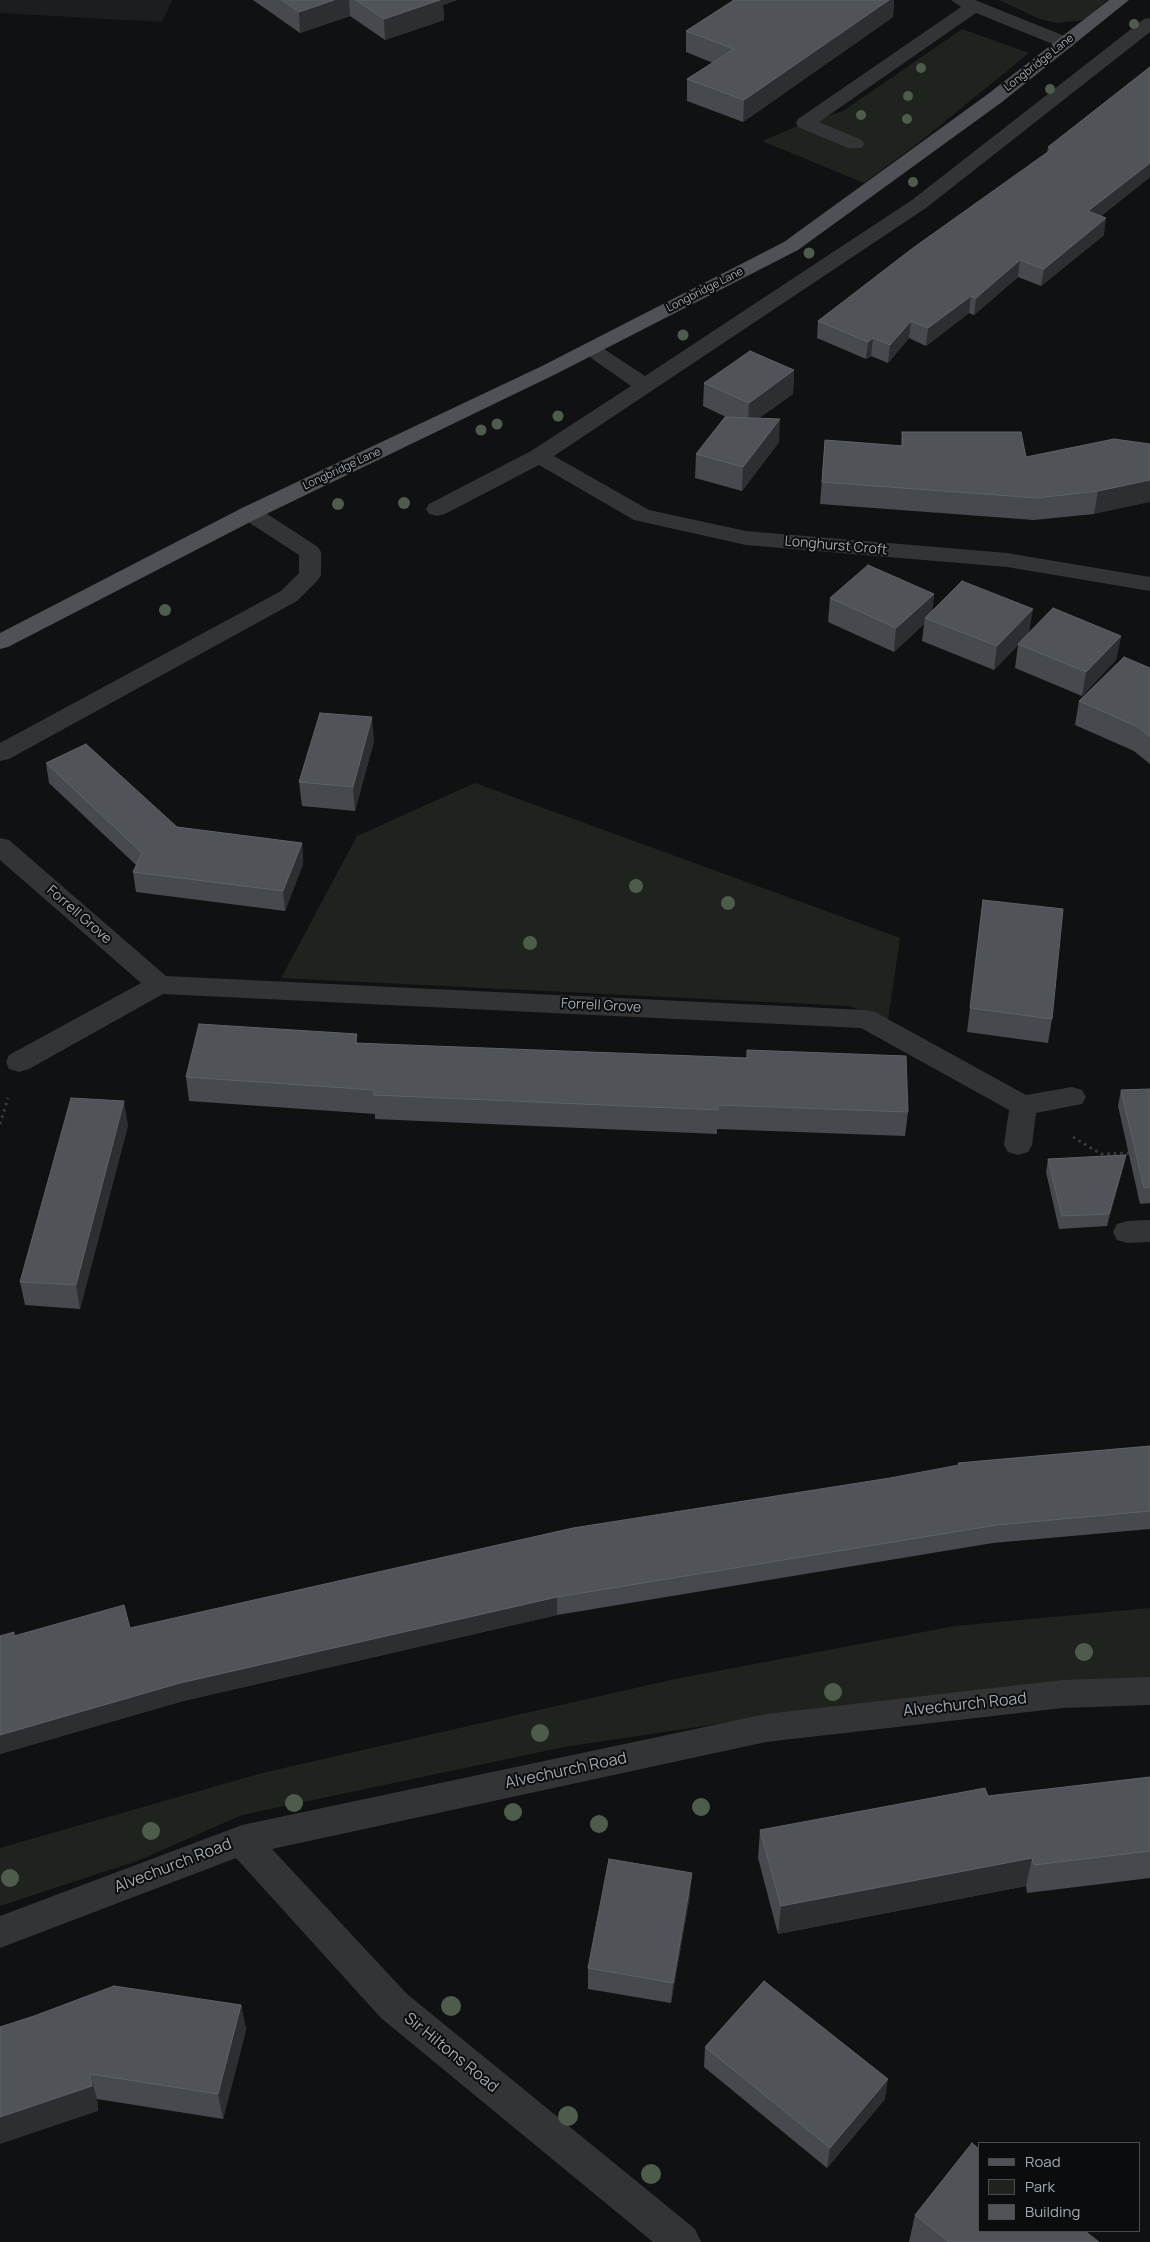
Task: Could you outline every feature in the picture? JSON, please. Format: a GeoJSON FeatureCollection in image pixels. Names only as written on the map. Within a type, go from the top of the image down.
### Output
{"type":"FeatureCollection","features":[{"type":"Feature","properties":{"kind":"main road","name":"Longbridge Lane"},"geometry":{"type":"LineString","coordinates":[[0,642],[250,513],[590,349],[791,246],[1066,43],[1120,0]]}},
{"type":"Feature","properties":{"kind":"street"},"geometry":{"type":"LineString","coordinates":[[855,144],[805,123],[966,3],[1066,43]]}},
{"type":"Feature","properties":{"kind":"street"},"geometry":{"type":"LineString","coordinates":[[437,509],[539,456],[919,204],[1150,23]]}},
{"type":"Feature","properties":{"kind":"street"},"geometry":{"type":"LineString","coordinates":[[590,349],[644,385]]}},
{"type":"Feature","properties":{"kind":"street","name":"Longhurst Croft"},"geometry":{"type":"LineString","coordinates":[[539,456],[642,515],[746,538],[1007,560],[1150,584]]}},
{"type":"Feature","properties":{"kind":"street"},"geometry":{"type":"LineString","coordinates":[[0,753],[288,596],[310,575],[310,552],[250,513]]}},
{"type":"Feature","properties":{"kind":"street","name":"Forrell Grove"},"geometry":{"type":"LineString","coordinates":[[0,846],[159,984],[866,1019],[1022,1105]]}},
{"type":"Feature","properties":{"kind":"street"},"geometry":{"type":"LineString","coordinates":[[19,1062],[159,984]]}},
{"type":"Feature","properties":{"kind":"street"},"geometry":{"type":"LineString","coordinates":[[1018,1144],[1022,1105],[1072,1097]]}},
{"type":"Feature","properties":{"kind":"street","name":"Alvechurch Road"},"geometry":{"type":"LineString","coordinates":[[0,1932],[242,1840],[766,1728],[1063,1694],[1150,1691]]}},
{"type":"Feature","properties":{"kind":"street","name":"Sir Hiltons Road"},"geometry":{"type":"LineString","coordinates":[[242,1840],[394,2006],[682,2242]]}},
{"type":"Feature","properties":{"kind":"path"},"geometry":{"type":"LineString","coordinates":[[1022,1105],[1101,1154],[1140,1153]]}},
{"type":"Feature","properties":{"kind":"shaded area"},"geometry":{"type":"Polygon","coordinates":[[[0,0],[172,0],[162,22],[0,13],[0,0]]]}},
{"type":"Feature","properties":{"kind":"green space"},"geometry":{"type":"Polygon","coordinates":[[[999,0],[1107,0],[1084,20],[1056,23],[1040,19],[999,0]]]}},
{"type":"Feature","properties":{"kind":"green space"},"geometry":{"type":"Polygon","coordinates":[[[962,29],[1029,53],[922,140],[864,183],[762,141],[805,123],[843,111],[962,29]]]}},
{"type":"Feature","properties":{"kind":"green space"},"geometry":{"type":"Polygon","coordinates":[[[475,783],[900,938],[888,1020],[849,1006],[281,978],[357,836],[475,783]]]}},
{"type":"Feature","properties":{"kind":"green space"},"geometry":{"type":"Polygon","coordinates":[[[1150,1608],[1150,1681],[784,1714],[564,1747],[242,1815],[137,1861],[0,1906],[0,1848],[262,1773],[675,1679],[955,1626],[1150,1608]]]}},
{"type":"Feature","properties":{"kind":"building"},"geometry":{"type":"Polygon","coordinates":[[[282,0],[334,0],[299,12],[282,0]]]}},
{"type":"Feature","properties":{"kind":"building"},"geometry":{"type":"Polygon","coordinates":[[[356,0],[440,0],[384,19],[356,0]]]}},
{"type":"Feature","properties":{"kind":"building"},"geometry":{"type":"Polygon","coordinates":[[[734,0],[889,0],[744,100],[687,79],[734,49],[686,31],[734,0]]]}},
{"type":"Feature","properties":{"kind":"building"},"geometry":{"type":"Polygon","coordinates":[[[1150,67],[1150,163],[1088,211],[1106,218],[1044,269],[1020,260],[976,298],[971,296],[928,328],[911,321],[890,345],[873,338],[868,342],[818,321],[913,248],[1052,149],[1048,147],[1150,67]]]}},
{"type":"Feature","properties":{"kind":"building"},"geometry":{"type":"Polygon","coordinates":[[[750,351],[794,370],[749,403],[704,383],[750,351]]]}},
{"type":"Feature","properties":{"kind":"building"},"geometry":{"type":"Polygon","coordinates":[[[725,417],[780,419],[743,467],[696,454],[725,417]]]}},
{"type":"Feature","properties":{"kind":"building"},"geometry":{"type":"Polygon","coordinates":[[[902,432],[1021,432],[1026,457],[1114,439],[1150,444],[1150,480],[1098,491],[1037,498],[822,482],[825,440],[903,446],[902,432]]]}},
{"type":"Feature","properties":{"kind":"building"},"geometry":{"type":"Polygon","coordinates":[[[868,565],[934,594],[896,628],[830,598],[868,565]]]}},
{"type":"Feature","properties":{"kind":"building"},"geometry":{"type":"Polygon","coordinates":[[[962,581],[1033,609],[997,646],[925,618],[962,581]]]}},
{"type":"Feature","properties":{"kind":"building"},"geometry":{"type":"Polygon","coordinates":[[[1053,608],[1121,636],[1086,672],[1018,644],[1053,608]]]}},
{"type":"Feature","properties":{"kind":"building"},"geometry":{"type":"Polygon","coordinates":[[[1124,657],[1150,668],[1150,737],[1138,727],[1079,701],[1124,657]]]}},
{"type":"Feature","properties":{"kind":"building"},"geometry":{"type":"Polygon","coordinates":[[[320,713],[372,717],[353,787],[299,782],[320,713]]]}},
{"type":"Feature","properties":{"kind":"building"},"geometry":{"type":"Polygon","coordinates":[[[86,744],[177,827],[302,843],[283,891],[133,872],[142,853],[46,763],[86,744]]]}},
{"type":"Feature","properties":{"kind":"building"},"geometry":{"type":"Polygon","coordinates":[[[983,900],[1063,909],[1052,1019],[970,1008],[983,900]]]}},
{"type":"Feature","properties":{"kind":"building"},"geometry":{"type":"Polygon","coordinates":[[[199,1024],[357,1034],[355,1043],[747,1058],[747,1050],[906,1056],[908,1112],[718,1105],[718,1110],[373,1095],[374,1090],[186,1077],[199,1024]]]}},
{"type":"Feature","properties":{"kind":"building"},"geometry":{"type":"Polygon","coordinates":[[[1150,1089],[1150,1187],[1144,1188],[1121,1090],[1150,1089]]]}},
{"type":"Feature","properties":{"kind":"building"},"geometry":{"type":"Polygon","coordinates":[[[71,1098],[124,1101],[76,1285],[20,1282],[71,1098]]]}},
{"type":"Feature","properties":{"kind":"building"},"geometry":{"type":"Polygon","coordinates":[[[1126,1155],[1109,1214],[1062,1216],[1048,1159],[1126,1155]]]}},
{"type":"Feature","properties":{"kind":"building"},"geometry":{"type":"Polygon","coordinates":[[[1150,1446],[1150,1511],[997,1525],[557,1597],[180,1683],[0,1735],[0,1636],[14,1632],[14,1636],[124,1605],[130,1628],[573,1528],[890,1478],[959,1465],[958,1463],[1150,1446]]]}},
{"type":"Feature","properties":{"kind":"building"},"geometry":{"type":"Polygon","coordinates":[[[1150,1777],[1150,1851],[1034,1865],[1032,1858],[781,1906],[760,1830],[985,1788],[988,1796],[1150,1777]]]}},
{"type":"Feature","properties":{"kind":"building"},"geometry":{"type":"Polygon","coordinates":[[[609,1859],[692,1873],[673,1983],[588,1968],[609,1859]]]}},
{"type":"Feature","properties":{"kind":"building"},"geometry":{"type":"Polygon","coordinates":[[[764,1981],[888,2079],[830,2148],[705,2047],[764,1981]]]}},
{"type":"Feature","properties":{"kind":"building"},"geometry":{"type":"Polygon","coordinates":[[[114,1986],[241,2005],[218,2094],[90,2074],[92,2086],[0,2117],[0,2027],[114,1986]]]}},
{"type":"Feature","properties":{"kind":"building"},"geometry":{"type":"Polygon","coordinates":[[[972,2143],[978,2148],[978,2232],[1086,2232],[1099,2242],[949,2242],[915,2215],[972,2143]]]}}]}
